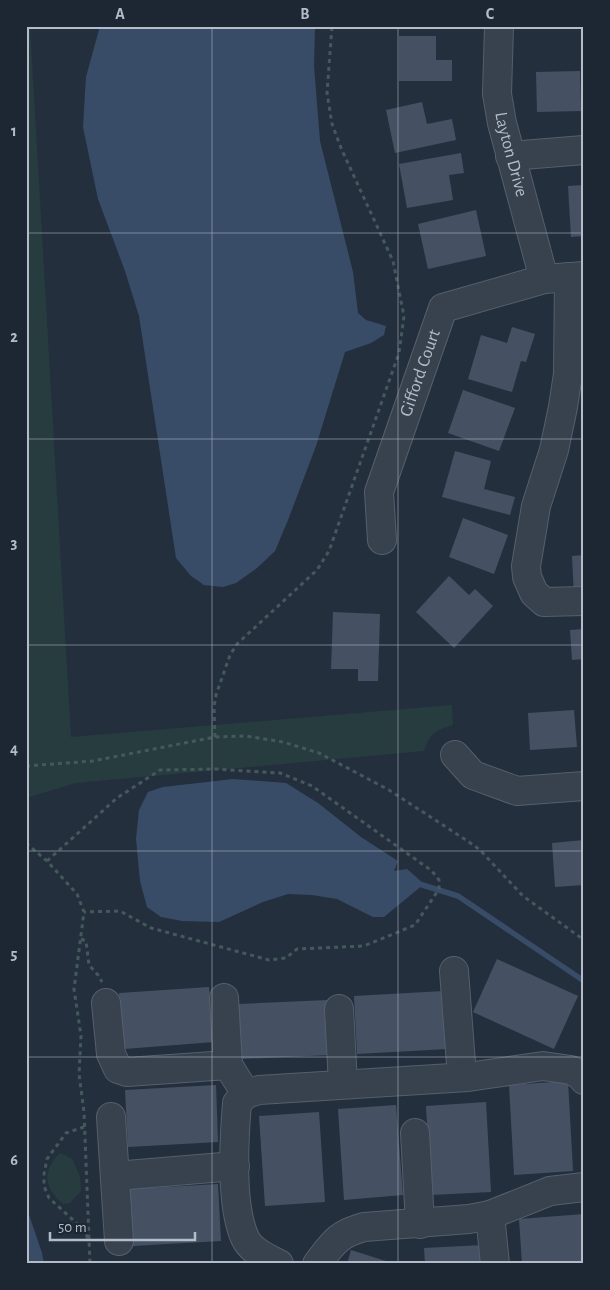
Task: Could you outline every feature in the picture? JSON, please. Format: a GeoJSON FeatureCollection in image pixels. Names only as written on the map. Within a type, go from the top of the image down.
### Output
{"type":"FeatureCollection","features":[{"type":"Feature","properties":{"kind":"street","name":"Layton Drive"},"geometry":{"type":"LineString","coordinates":[[500,26],[498,94],[502,123],[510,156],[566,277],[568,374],[565,399],[554,450],[536,506],[526,566],[527,577],[534,593],[544,602],[584,601]]}},
{"type":"Feature","properties":{"kind":"street"},"geometry":{"type":"LineString","coordinates":[[510,156],[584,150]]}},
{"type":"Feature","properties":{"kind":"street","name":"Gifford Court"},"geometry":{"type":"LineString","coordinates":[[382,540],[379,492],[442,308],[566,277]]}},
{"type":"Feature","properties":{"kind":"street"},"geometry":{"type":"LineString","coordinates":[[455,755],[473,775],[517,791],[584,786]]}},
{"type":"Feature","properties":{"kind":"street"},"geometry":{"type":"LineString","coordinates":[[454,971],[462,1077]]}},
{"type":"Feature","properties":{"kind":"street"},"geometry":{"type":"LineString","coordinates":[[224,998],[228,1066],[246,1094]]}},
{"type":"Feature","properties":{"kind":"street"},"geometry":{"type":"LineString","coordinates":[[106,1002],[111,1054],[118,1068],[127,1072],[228,1066]]}},
{"type":"Feature","properties":{"kind":"street"},"geometry":{"type":"LineString","coordinates":[[339,1009],[343,1084]]}},
{"type":"Feature","properties":{"kind":"street"},"geometry":{"type":"LineString","coordinates":[[279,1264],[259,1253],[246,1239],[238,1207],[234,1143],[237,1103],[246,1094],[259,1090],[462,1077],[544,1066],[571,1070],[584,1080]]}},
{"type":"Feature","properties":{"kind":"street"},"geometry":{"type":"LineString","coordinates":[[111,1117],[119,1241]]}},
{"type":"Feature","properties":{"kind":"street"},"geometry":{"type":"LineString","coordinates":[[415,1133],[420,1224]]}},
{"type":"Feature","properties":{"kind":"street"},"geometry":{"type":"LineString","coordinates":[[115,1176],[235,1166]]}},
{"type":"Feature","properties":{"kind":"street"},"geometry":{"type":"LineString","coordinates":[[317,1264],[334,1242],[349,1231],[364,1227],[469,1219],[490,1215],[550,1191],[584,1187]]}},
{"type":"Feature","properties":{"kind":"street"},"geometry":{"type":"LineString","coordinates":[[490,1215],[495,1264]]}},
{"type":"Feature","properties":{"kind":"path"},"geometry":{"type":"LineString","coordinates":[[215,737],[214,707],[216,695],[230,655],[237,644],[317,570],[329,551],[399,353],[404,316],[393,261],[341,148],[332,124],[327,93],[332,26]]}},
{"type":"Feature","properties":{"kind":"path"},"geometry":{"type":"LineString","coordinates":[[26,766],[93,761],[215,737],[246,736],[292,744],[319,753],[389,790],[480,850],[523,896],[584,940]]}},
{"type":"Feature","properties":{"kind":"path"},"geometry":{"type":"LineString","coordinates":[[47,861],[117,798],[160,770],[216,769],[280,773],[312,786],[432,871],[439,880],[439,890],[415,925],[364,946],[297,948],[286,958],[269,960],[151,928],[120,911],[84,912]]}},
{"type":"Feature","properties":{"kind":"path"},"geometry":{"type":"LineString","coordinates":[[26,843],[47,861],[77,894],[84,912],[74,989],[81,1036],[79,1074],[84,1127],[90,1264]]}},
{"type":"Feature","properties":{"kind":"path"},"geometry":{"type":"LineString","coordinates":[[81,939],[86,941],[89,965],[101,980],[106,1002]]}},
{"type":"Feature","properties":{"kind":"path"},"geometry":{"type":"LineString","coordinates":[[84,1127],[66,1133],[47,1159],[44,1186],[49,1198],[84,1230],[90,1244]]}},
{"type":"Feature","properties":{"kind":"green space"},"geometry":{"type":"Polygon","coordinates":[[[26,26],[30,26],[71,737],[452,705],[453,725],[431,736],[424,751],[76,783],[26,798],[26,26]]]}},
{"type":"Feature","properties":{"kind":"green space"},"geometry":{"type":"Polygon","coordinates":[[[60,1153],[72,1159],[80,1176],[81,1191],[70,1203],[63,1204],[56,1198],[47,1179],[50,1166],[60,1153]]]}},
{"type":"Feature","properties":{"kind":"water"},"geometry":{"type":"Polygon","coordinates":[[[100,26],[315,26],[314,66],[320,141],[353,272],[358,313],[366,320],[386,326],[384,335],[371,343],[345,352],[316,446],[275,551],[257,568],[236,583],[223,587],[204,585],[191,576],[176,558],[139,316],[125,271],[98,199],[83,127],[86,77],[100,26]]]}},
{"type":"Feature","properties":{"kind":"water"},"geometry":{"type":"Polygon","coordinates":[[[233,779],[286,783],[318,803],[361,837],[398,861],[394,871],[407,869],[424,884],[384,917],[373,917],[337,899],[288,894],[263,902],[219,922],[182,921],[161,917],[147,907],[140,881],[136,839],[139,810],[148,792],[163,787],[233,779]]]}},
{"type":"Feature","properties":{"kind":"water"},"geometry":{"type":"Polygon","coordinates":[[[26,947],[29,966],[26,1016],[26,947]]]}},
{"type":"Feature","properties":{"kind":"water"},"geometry":{"type":"Polygon","coordinates":[[[26,1206],[42,1253],[44,1264],[26,1264],[26,1206]]]}},
{"type":"Feature","properties":{"kind":"building"},"geometry":{"type":"Polygon","coordinates":[[[399,36],[436,36],[436,60],[452,60],[452,81],[399,81],[399,36]]]}},
{"type":"Feature","properties":{"kind":"building"},"geometry":{"type":"Polygon","coordinates":[[[580,71],[581,111],[537,112],[536,72],[580,71]]]}},
{"type":"Feature","properties":{"kind":"building"},"geometry":{"type":"Polygon","coordinates":[[[422,102],[427,124],[452,119],[456,140],[395,153],[386,110],[422,102]]]}},
{"type":"Feature","properties":{"kind":"building"},"geometry":{"type":"Polygon","coordinates":[[[461,153],[464,173],[449,175],[453,200],[407,208],[399,164],[461,153]]]}},
{"type":"Feature","properties":{"kind":"building"},"geometry":{"type":"Polygon","coordinates":[[[584,185],[584,236],[571,237],[568,186],[584,185]]]}},
{"type":"Feature","properties":{"kind":"building"},"geometry":{"type":"Polygon","coordinates":[[[476,210],[486,256],[428,269],[418,224],[476,210]]]}},
{"type":"Feature","properties":{"kind":"building"},"geometry":{"type":"Polygon","coordinates":[[[512,327],[535,334],[526,362],[521,361],[512,392],[468,379],[481,335],[507,343],[512,327]]]}},
{"type":"Feature","properties":{"kind":"building"},"geometry":{"type":"Polygon","coordinates":[[[463,390],[515,408],[499,451],[448,433],[463,390]]]}},
{"type":"Feature","properties":{"kind":"building"},"geometry":{"type":"Polygon","coordinates":[[[455,451],[491,461],[484,489],[515,497],[510,515],[442,497],[455,451]]]}},
{"type":"Feature","properties":{"kind":"building"},"geometry":{"type":"Polygon","coordinates":[[[463,518],[508,535],[494,574],[449,557],[463,518]]]}},
{"type":"Feature","properties":{"kind":"building"},"geometry":{"type":"Polygon","coordinates":[[[584,555],[584,597],[574,598],[572,556],[584,555]]]}},
{"type":"Feature","properties":{"kind":"building"},"geometry":{"type":"Polygon","coordinates":[[[449,576],[469,595],[475,589],[493,606],[454,648],[416,612],[449,576]]]}},
{"type":"Feature","properties":{"kind":"building"},"geometry":{"type":"Polygon","coordinates":[[[333,612],[380,614],[378,681],[358,681],[358,669],[331,669],[333,612]]]}},
{"type":"Feature","properties":{"kind":"building"},"geometry":{"type":"Polygon","coordinates":[[[584,629],[584,659],[572,660],[570,630],[584,629]]]}},
{"type":"Feature","properties":{"kind":"building"},"geometry":{"type":"Polygon","coordinates":[[[574,710],[577,747],[530,750],[528,713],[574,710]]]}},
{"type":"Feature","properties":{"kind":"building"},"geometry":{"type":"Polygon","coordinates":[[[584,840],[584,885],[555,887],[552,843],[584,840]]]}},
{"type":"Feature","properties":{"kind":"building"},"geometry":{"type":"Polygon","coordinates":[[[497,959],[578,996],[554,1049],[473,1012],[497,959]]]}},
{"type":"Feature","properties":{"kind":"building"},"geometry":{"type":"Polygon","coordinates":[[[209,987],[214,1042],[124,1049],[119,993],[209,987]]]}},
{"type":"Feature","properties":{"kind":"building"},"geometry":{"type":"Polygon","coordinates":[[[444,991],[447,1049],[357,1054],[354,996],[444,991]]]}},
{"type":"Feature","properties":{"kind":"building"},"geometry":{"type":"Polygon","coordinates":[[[328,1000],[330,1055],[240,1059],[238,1004],[328,1000]]]}},
{"type":"Feature","properties":{"kind":"building"},"geometry":{"type":"Polygon","coordinates":[[[568,1081],[573,1171],[514,1175],[509,1085],[568,1081]]]}},
{"type":"Feature","properties":{"kind":"building"},"geometry":{"type":"Polygon","coordinates":[[[216,1085],[218,1142],[128,1147],[125,1090],[216,1085]]]}},
{"type":"Feature","properties":{"kind":"building"},"geometry":{"type":"Polygon","coordinates":[[[486,1102],[491,1192],[431,1195],[426,1106],[486,1102]]]}},
{"type":"Feature","properties":{"kind":"building"},"geometry":{"type":"Polygon","coordinates":[[[396,1105],[403,1195],[344,1200],[338,1109],[396,1105]]]}},
{"type":"Feature","properties":{"kind":"building"},"geometry":{"type":"Polygon","coordinates":[[[319,1112],[325,1202],[265,1206],[259,1116],[319,1112]]]}},
{"type":"Feature","properties":{"kind":"building"},"geometry":{"type":"Polygon","coordinates":[[[218,1184],[221,1241],[132,1246],[129,1189],[218,1184]]]}},
{"type":"Feature","properties":{"kind":"building"},"geometry":{"type":"Polygon","coordinates":[[[584,1214],[584,1264],[522,1264],[519,1219],[584,1214]]]}},
{"type":"Feature","properties":{"kind":"building"},"geometry":{"type":"Polygon","coordinates":[[[483,1245],[484,1264],[425,1264],[424,1248],[483,1245]]]}},
{"type":"Feature","properties":{"kind":"building"},"geometry":{"type":"Polygon","coordinates":[[[351,1250],[392,1263],[392,1264],[347,1264],[351,1250]]]}},
{"type":"Feature","properties":{"kind":"waterway"},"geometry":{"type":"LineString","coordinates":[[416,883],[458,896],[584,981]]}}]}
